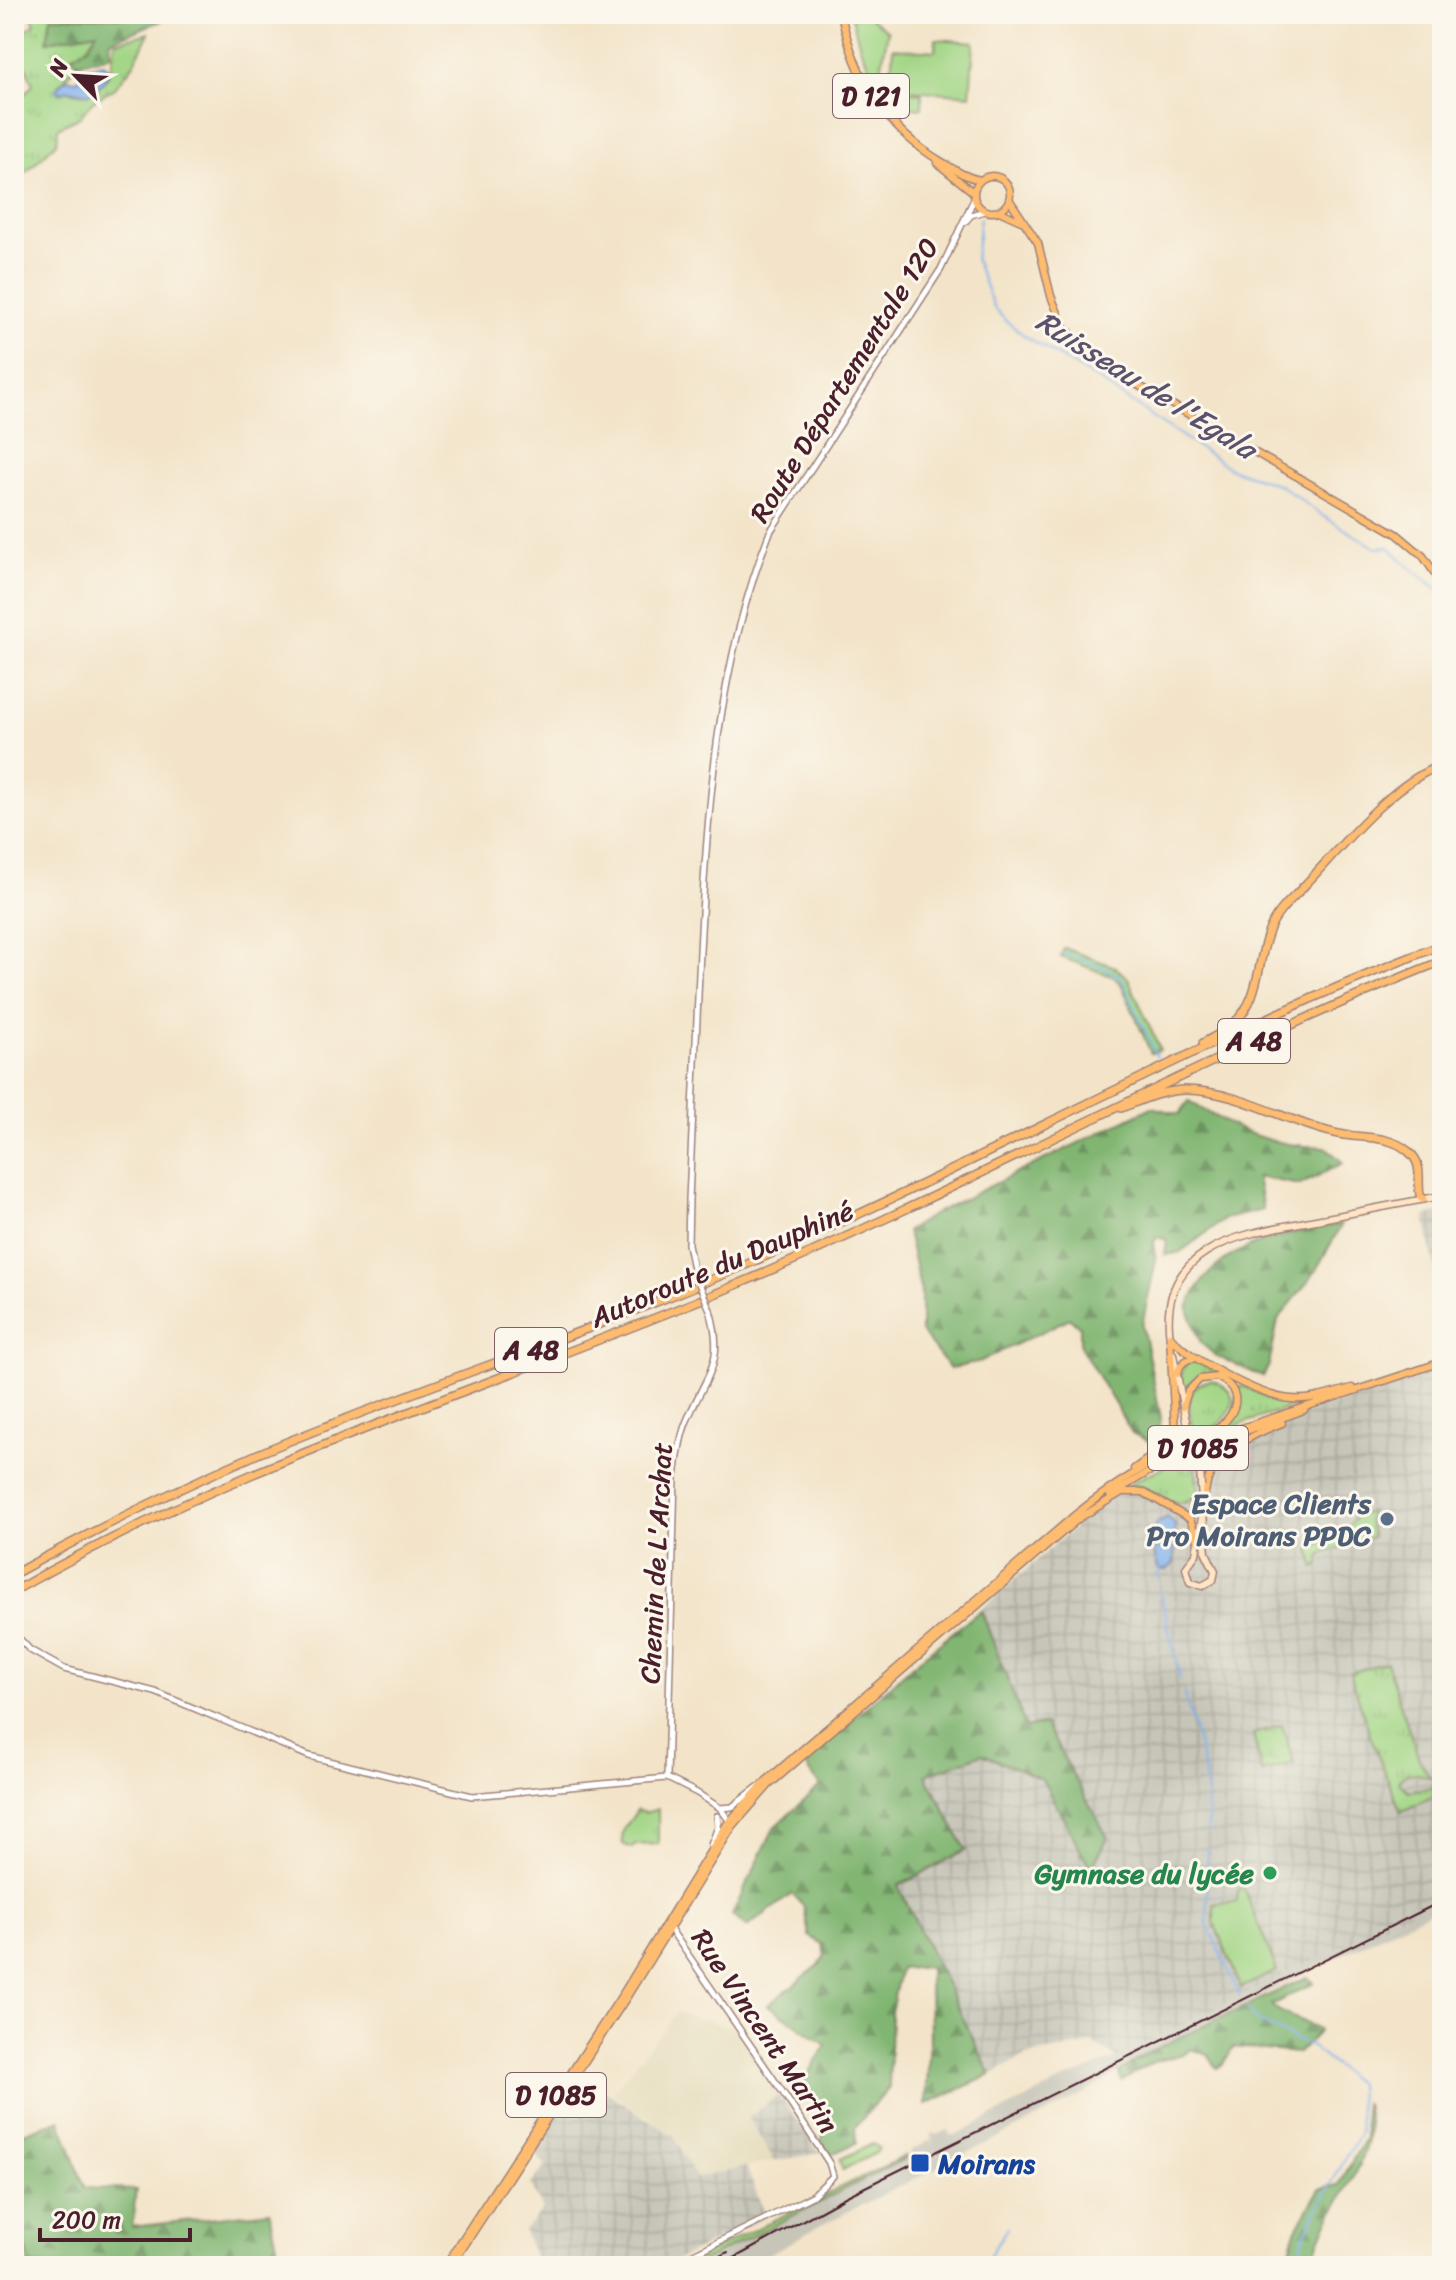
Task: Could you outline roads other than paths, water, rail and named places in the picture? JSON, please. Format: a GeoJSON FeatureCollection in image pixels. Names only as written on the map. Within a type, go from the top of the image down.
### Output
{"type":"FeatureCollection","features":[{"type":"Feature","properties":{"kind":"highway"},"geometry":{"type":"LineString","coordinates":[[1170,1063],[1226,1030],[1241,1016],[1255,988],[1269,931],[1289,901],[1345,841],[1411,780],[1442,765]]}},
{"type":"Feature","properties":{"kind":"highway","name":"Autoroute du Dauphiné"},"geometry":{"type":"LineString","coordinates":[[14,1574],[136,1510],[264,1452],[612,1320],[778,1252],[1170,1063],[1442,945]]}},
{"type":"Feature","properties":{"kind":"highway","name":"Autoroute du Dauphiné"},"geometry":{"type":"LineString","coordinates":[[14,1591],[113,1537],[212,1490],[335,1439],[740,1284],[843,1238],[1258,1039],[1442,961]]}},
{"type":"Feature","properties":{"kind":"highway"},"geometry":{"type":"LineString","coordinates":[[1070,1128],[1153,1095],[1180,1090],[1203,1092],[1262,1107],[1309,1126],[1403,1146],[1419,1166],[1419,1190],[1423,1199]]}},
{"type":"Feature","properties":{"kind":"main road","name":"D 121"},"geometry":{"type":"LineString","coordinates":[[841,14],[856,67],[871,96],[896,127],[961,175],[980,180]]}},
{"type":"Feature","properties":{"kind":"main road","name":"D 121"},"geometry":{"type":"LineString","coordinates":[[933,157],[974,196]]}},
{"type":"Feature","properties":{"kind":"main road"},"geometry":{"type":"LineString","coordinates":[[1027,227],[999,211],[984,211],[974,196],[980,180],[991,176],[1000,178],[1009,189],[1009,199],[1038,243],[1051,296],[1062,323],[1092,356],[1397,534],[1423,556],[1442,584]]}},
{"type":"Feature","properties":{"kind":"main road"},"geometry":{"type":"LineString","coordinates":[[999,211],[1009,199]]}},
{"type":"Feature","properties":{"kind":"main road"},"geometry":{"type":"LineString","coordinates":[[1118,1482],[1164,1447],[1173,1436],[1175,1422],[1169,1316],[1177,1285],[1195,1260],[1210,1249],[1245,1234],[1442,1196]]}},
{"type":"Feature","properties":{"kind":"main road"},"geometry":{"type":"LineString","coordinates":[[1170,1336],[1180,1347],[1250,1387],[1290,1399],[1309,1398],[1399,1377]]}},
{"type":"Feature","properties":{"kind":"main road"},"geometry":{"type":"LineString","coordinates":[[1170,1336],[1186,1421],[1200,1469],[1202,1514],[1208,1559],[1215,1566],[1215,1576],[1210,1583],[1202,1586],[1193,1584],[1187,1576],[1188,1564],[1195,1558],[1202,1514],[1208,1481],[1215,1467],[1226,1455],[1262,1431],[1330,1399]]}},
{"type":"Feature","properties":{"kind":"main road"},"geometry":{"type":"LineString","coordinates":[[1177,1374],[1183,1362],[1198,1358]]}},
{"type":"Feature","properties":{"kind":"main road","name":"D 1085"},"geometry":{"type":"LineString","coordinates":[[445,2266],[668,1925],[703,1863],[730,1823],[766,1781],[1118,1482],[1171,1452],[1286,1411],[1442,1362]]}},
{"type":"Feature","properties":{"kind":"main road"},"geometry":{"type":"LineString","coordinates":[[1171,1452],[1223,1424],[1234,1410],[1235,1395],[1222,1379],[1204,1377],[1188,1391],[1183,1407]]}},
{"type":"Feature","properties":{"kind":"main road","name":"D 1085"},"geometry":{"type":"LineString","coordinates":[[451,2266],[730,1823],[769,1785],[1077,1517],[1174,1457],[1330,1399]]}},
{"type":"Feature","properties":{"kind":"main road"},"geometry":{"type":"LineString","coordinates":[[1077,1517],[1122,1492],[1143,1492],[1190,1519],[1197,1531],[1198,1541]]}},
{"type":"Feature","properties":{"kind":"main road"},"geometry":{"type":"LineString","coordinates":[[1195,1558],[1208,1559]]}},
{"type":"Feature","properties":{"kind":"street","name":"Route Départementale 120"},"geometry":{"type":"LineString","coordinates":[[701,941],[705,850],[717,742],[735,643],[757,562],[770,532],[941,269],[974,196]]}},
{"type":"Feature","properties":{"kind":"street"},"geometry":{"type":"LineString","coordinates":[[962,226],[971,215],[984,211]]}},
{"type":"Feature","properties":{"kind":"street","name":"Chemin de L'Archat"},"geometry":{"type":"LineString","coordinates":[[667,1778],[675,1477],[683,1432],[716,1356],[716,1335],[710,1310],[693,1269],[688,1244],[701,941]]}},
{"type":"Feature","properties":{"kind":"street"},"geometry":{"type":"LineString","coordinates":[[14,1633],[30,1650],[73,1673],[155,1692],[309,1756],[472,1796],[667,1778],[697,1793],[730,1823]]}},
{"type":"Feature","properties":{"kind":"street"},"geometry":{"type":"LineString","coordinates":[[720,1814],[766,1781]]}},
{"type":"Feature","properties":{"kind":"street"},"geometry":{"type":"LineString","coordinates":[[703,1863],[720,1814]]}},
{"type":"Feature","properties":{"kind":"street","name":"Rue Vincent Martin"},"geometry":{"type":"LineString","coordinates":[[668,1925],[829,2163],[831,2180],[812,2196],[669,2266]]}},
{"type":"Feature","properties":{"kind":"water"},"geometry":{"type":"Polygon","coordinates":[[[103,63],[108,68],[107,76],[89,94],[70,90],[59,93],[56,89],[67,78],[77,80],[88,67],[103,63]]]}},
{"type":"Feature","properties":{"kind":"water"},"geometry":{"type":"Polygon","coordinates":[[[1166,1517],[1175,1524],[1174,1563],[1167,1570],[1159,1570],[1154,1553],[1154,1535],[1156,1524],[1166,1517]]]}},
{"type":"Feature","properties":{"kind":"waterway"},"geometry":{"type":"LineString","coordinates":[[1430,14],[1437,24]]}},
{"type":"Feature","properties":{"kind":"waterway","name":"Ruisseau de l'Egala"},"geometry":{"type":"LineString","coordinates":[[980,218],[975,259],[994,308],[1005,320],[1231,469],[1280,485],[1376,548],[1389,547],[1439,590]]}},
{"type":"Feature","properties":{"kind":"waterway"},"geometry":{"type":"LineString","coordinates":[[1062,953],[1102,967],[1122,979],[1157,1057]]}},
{"type":"Feature","properties":{"kind":"waterway"},"geometry":{"type":"LineString","coordinates":[[1158,1578],[1159,1570]]}},
{"type":"Feature","properties":{"kind":"waterway"},"geometry":{"type":"LineString","coordinates":[[1160,1590],[1180,1679]]}},
{"type":"Feature","properties":{"kind":"waterway"},"geometry":{"type":"LineString","coordinates":[[1184,1693],[1205,1779],[1208,1833]]}},
{"type":"Feature","properties":{"kind":"waterway"},"geometry":{"type":"LineString","coordinates":[[1207,1848],[1207,1923],[1239,1994]]}},
{"type":"Feature","properties":{"kind":"waterway"},"geometry":{"type":"LineString","coordinates":[[1246,2008],[1257,2021],[1310,2046],[1358,2084],[1360,2133],[1303,2239],[1297,2266]]}},
{"type":"Feature","properties":{"kind":"waterway"},"geometry":{"type":"LineString","coordinates":[[983,2266],[1007,2228]]}},
{"type":"Feature","properties":{"kind":"railway"},"geometry":{"type":"LineString","coordinates":[[720,2266],[845,2197],[1442,1901]]}},
{"type":"Feature","properties":{"kind":"railway"},"geometry":{"type":"LineString","coordinates":[[699,2266],[728,2252]]}},
{"type":"Feature","properties":{"kind":"place","name":"Espace Clients Pro Moirans PPDC"},"geometry":{"type":"Point","coordinates":[1387,1519]}},
{"type":"Feature","properties":{"kind":"place","name":"Gymnase du lycée"},"geometry":{"type":"Point","coordinates":[1270,1873]}},
{"type":"Feature","properties":{"kind":"place","name":"Moirans"},"geometry":{"type":"Point","coordinates":[920,2163]}}]}
